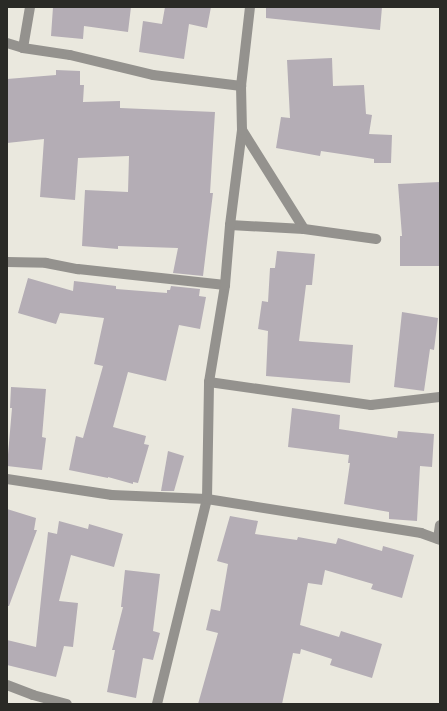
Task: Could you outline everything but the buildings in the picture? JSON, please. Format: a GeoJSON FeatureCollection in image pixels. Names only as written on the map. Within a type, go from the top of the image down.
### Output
{"type":"FeatureCollection","features":[{"type":"Feature","properties":{"kind":"street"},"geometry":{"type":"LineString","coordinates":[[23,48],[30,7]]}},
{"type":"Feature","properties":{"kind":"street"},"geometry":{"type":"LineString","coordinates":[[157,704],[207,499],[209,382],[225,285],[230,225],[242,130],[241,86],[250,7]]}},
{"type":"Feature","properties":{"kind":"street"},"geometry":{"type":"LineString","coordinates":[[7,43],[23,48],[70,55],[154,75],[241,86]]}},
{"type":"Feature","properties":{"kind":"street"},"geometry":{"type":"LineString","coordinates":[[242,130],[304,229]]}},
{"type":"Feature","properties":{"kind":"street"},"geometry":{"type":"LineString","coordinates":[[230,225],[304,229],[376,239]]}},
{"type":"Feature","properties":{"kind":"street"},"geometry":{"type":"LineString","coordinates":[[7,262],[46,263],[78,269],[225,285]]}},
{"type":"Feature","properties":{"kind":"street"},"geometry":{"type":"LineString","coordinates":[[209,382],[371,405],[440,396]]}},
{"type":"Feature","properties":{"kind":"street"},"geometry":{"type":"LineString","coordinates":[[7,479],[112,495],[207,499],[421,533],[439,540],[440,525]]}},
{"type":"Feature","properties":{"kind":"street"},"geometry":{"type":"LineString","coordinates":[[7,684],[33,696],[67,704]]}}]}
